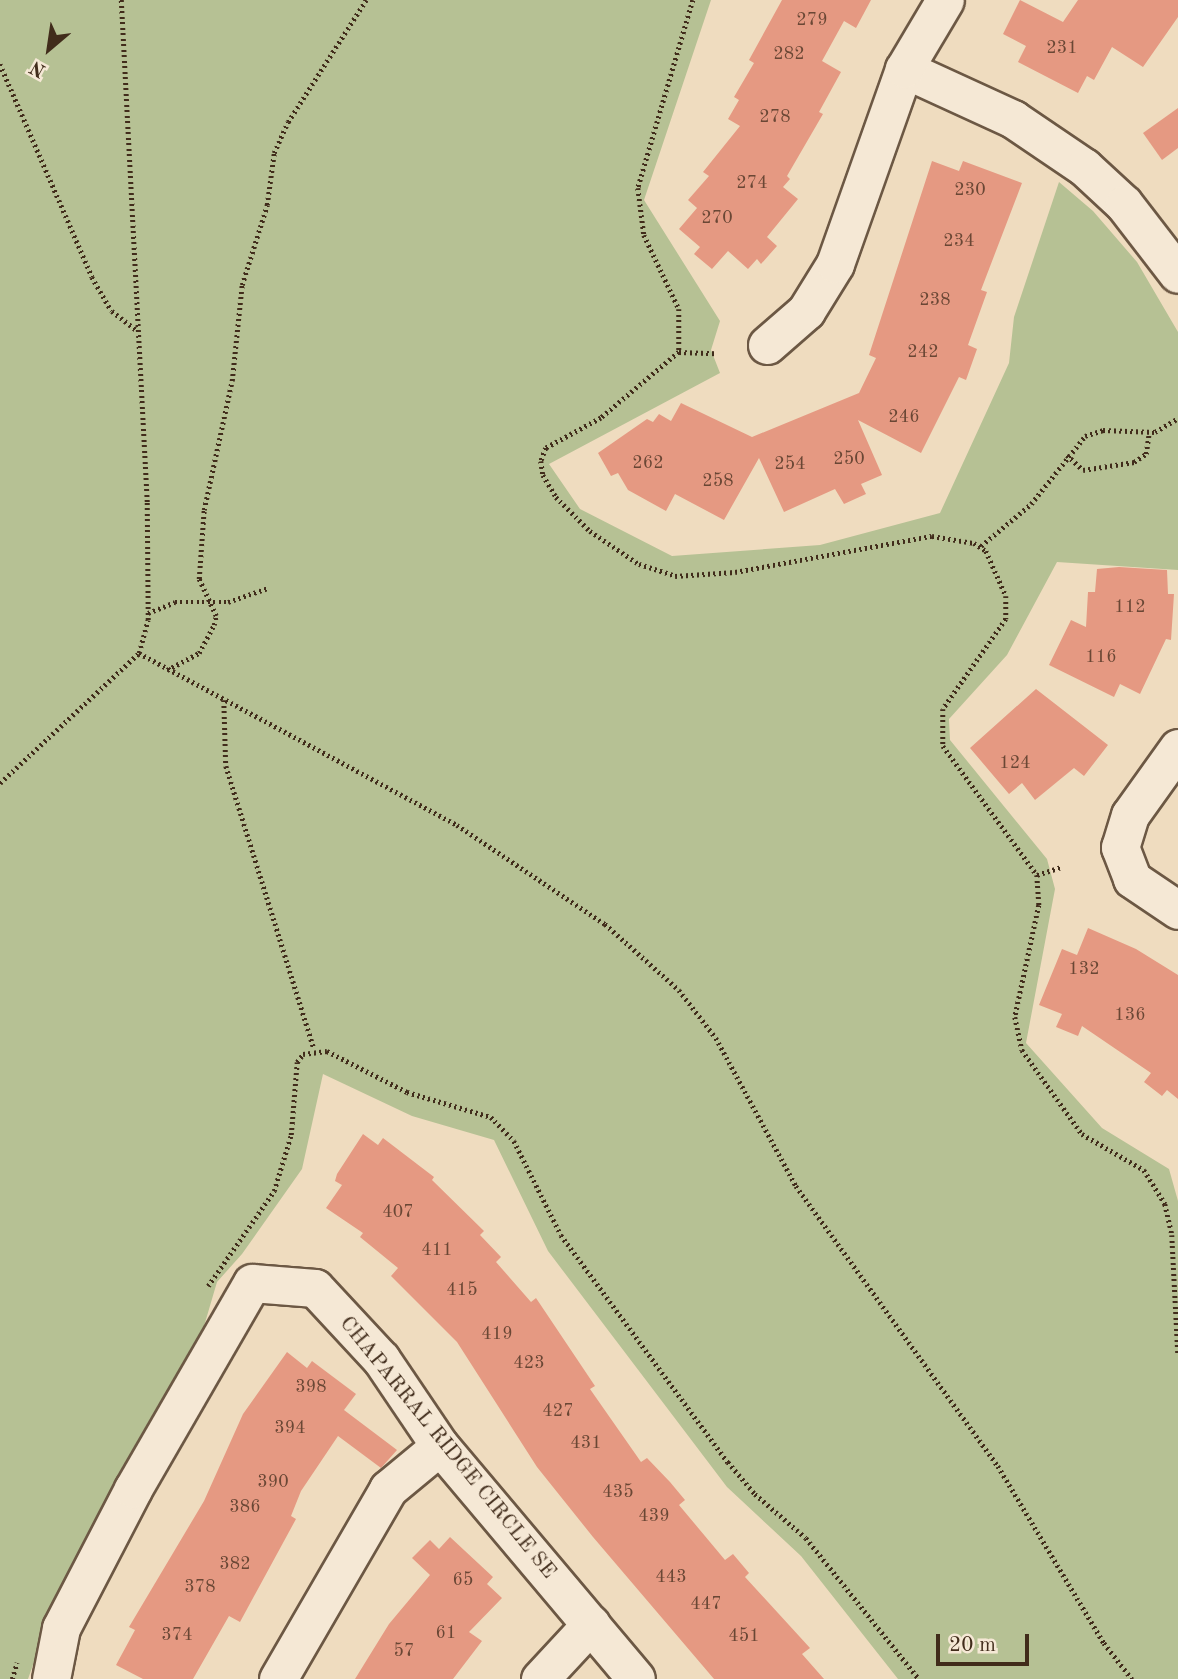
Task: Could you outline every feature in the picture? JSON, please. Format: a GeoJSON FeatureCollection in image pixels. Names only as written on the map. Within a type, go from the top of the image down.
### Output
{"type":"FeatureCollection","features":[{"type":"Feature","properties":{"kind":"street"},"geometry":{"type":"LineString","coordinates":[[767,345],[806,311],[835,264],[904,69],[945,0]]}},
{"type":"Feature","properties":{"kind":"street"},"geometry":{"type":"LineString","coordinates":[[904,69],[1013,118],[1084,167],[1124,204],[1178,274]]}},
{"type":"Feature","properties":{"kind":"street"},"geometry":{"type":"LineString","coordinates":[[1178,748],[1130,815],[1121,847],[1127,873],[1137,885],[1178,910]]}},
{"type":"Feature","properties":{"kind":"street","name":"CHAPARRAL RIDGE CIRCLE SE"},"geometry":{"type":"LineString","coordinates":[[51,1679],[61,1629],[133,1489],[251,1283],[315,1288],[381,1359],[440,1446],[636,1679]]}},
{"type":"Feature","properties":{"kind":"street"},"geometry":{"type":"LineString","coordinates":[[278,1679],[388,1489],[440,1446]]}},
{"type":"Feature","properties":{"kind":"street"},"geometry":{"type":"LineString","coordinates":[[540,1679],[591,1624]]}},
{"type":"Feature","properties":{"kind":"path"},"geometry":{"type":"LineString","coordinates":[[0,783],[139,653],[148,613],[121,0]]}},
{"type":"Feature","properties":{"kind":"path"},"geometry":{"type":"LineString","coordinates":[[167,670],[199,653],[212,632],[216,616],[206,600],[199,579],[204,510],[232,382],[242,285],[267,205],[274,153],[288,122],[366,0]]}},
{"type":"Feature","properties":{"kind":"path"},"geometry":{"type":"LineString","coordinates":[[679,352],[679,309],[644,234],[638,188],[693,0]]}},
{"type":"Feature","properties":{"kind":"path"},"geometry":{"type":"LineString","coordinates":[[0,64],[92,277],[112,311],[137,331]]}},
{"type":"Feature","properties":{"kind":"path"},"geometry":{"type":"LineString","coordinates":[[715,353],[679,352],[638,391],[601,418],[553,444],[541,456],[543,475],[556,497],[612,547],[659,572],[689,576],[932,536],[981,546]]}},
{"type":"Feature","properties":{"kind":"path"},"geometry":{"type":"LineString","coordinates":[[981,546],[1031,504],[1067,456],[1093,431],[1149,433],[1178,418]]}},
{"type":"Feature","properties":{"kind":"path"},"geometry":{"type":"LineString","coordinates":[[1067,456],[1083,470],[1134,462],[1146,454],[1149,433]]}},
{"type":"Feature","properties":{"kind":"path"},"geometry":{"type":"LineString","coordinates":[[981,546],[1003,587],[1006,619],[943,709],[943,746],[1037,875],[1039,905],[1015,1017],[1017,1038],[1030,1065],[1082,1134],[1134,1163],[1161,1193],[1172,1235],[1178,1353]]}},
{"type":"Feature","properties":{"kind":"path"},"geometry":{"type":"LineString","coordinates":[[148,613],[175,602],[228,602],[268,588]]}},
{"type":"Feature","properties":{"kind":"path"},"geometry":{"type":"LineString","coordinates":[[139,653],[457,825],[606,924],[679,990],[716,1038],[796,1186],[1009,1482],[1104,1643],[1132,1679]]}},
{"type":"Feature","properties":{"kind":"path"},"geometry":{"type":"LineString","coordinates":[[224,700],[226,766],[314,1049]]}},
{"type":"Feature","properties":{"kind":"path"},"geometry":{"type":"LineString","coordinates":[[1037,875],[1062,867]]}},
{"type":"Feature","properties":{"kind":"path"},"geometry":{"type":"LineString","coordinates":[[206,1293],[218,1268],[238,1247],[274,1191],[291,1135],[297,1062],[314,1049],[327,1051],[433,1102],[491,1117],[506,1130],[561,1235],[728,1462],[755,1494],[806,1538],[919,1679]]}},
{"type":"Feature","properties":{"kind":"path"},"geometry":{"type":"LineString","coordinates":[[12,1679],[21,1651]]}},
{"type":"Feature","properties":{"kind":"green space"},"geometry":{"type":"Polygon","coordinates":[[[0,0],[711,0],[644,200],[720,321],[711,350],[720,373],[549,464],[580,509],[672,556],[820,545],[940,513],[1009,363],[1014,317],[1059,182],[1093,211],[1137,262],[1178,332],[1178,570],[1057,562],[1007,655],[949,719],[950,740],[1047,859],[1055,889],[1026,1043],[1102,1128],[1169,1169],[1178,1201],[1178,1679],[898,1679],[801,1556],[727,1487],[548,1251],[494,1140],[412,1116],[323,1074],[302,1169],[242,1254],[217,1282],[202,1333],[56,1600],[28,1679],[0,1679],[0,0]]]}},
{"type":"Feature","properties":{"kind":"building"},"geometry":{"type":"Polygon","coordinates":[[[782,0],[871,0],[856,28],[844,21],[822,61],[841,72],[819,112],[823,114],[787,176],[790,179],[783,187],[798,199],[767,237],[777,246],[761,264],[757,259],[748,269],[728,251],[712,269],[694,254],[700,247],[679,229],[697,208],[688,200],[709,176],[703,172],[740,126],[728,119],[739,100],[734,97],[754,63],[749,60],[782,0]]]}},
{"type":"Feature","properties":{"kind":"building"},"geometry":{"type":"Polygon","coordinates":[[[1020,0],[1063,22],[1078,0],[1178,0],[1178,17],[1143,67],[1112,47],[1094,80],[1087,76],[1078,93],[1018,62],[1026,46],[1003,34],[1020,0]]]}},
{"type":"Feature","properties":{"kind":"building"},"geometry":{"type":"Polygon","coordinates":[[[1178,108],[1178,148],[1162,160],[1143,133],[1178,108]]]}},
{"type":"Feature","properties":{"kind":"building"},"geometry":{"type":"Polygon","coordinates":[[[932,161],[959,171],[963,161],[1022,183],[981,290],[987,292],[968,345],[977,349],[966,380],[959,377],[921,453],[858,420],[882,475],[861,484],[866,494],[844,504],[835,489],[784,512],[759,458],[724,520],[675,494],[666,511],[628,490],[618,473],[611,476],[598,453],[647,419],[653,422],[659,414],[671,421],[681,403],[752,437],[859,393],[876,358],[869,355],[932,161]]]}},
{"type":"Feature","properties":{"kind":"building"},"geometry":{"type":"Polygon","coordinates":[[[1119,567],[1167,570],[1168,594],[1174,594],[1171,640],[1166,639],[1140,694],[1120,684],[1114,697],[1049,665],[1071,620],[1086,627],[1088,592],[1095,592],[1097,569],[1119,567]]]}},
{"type":"Feature","properties":{"kind":"building"},"geometry":{"type":"Polygon","coordinates":[[[1036,689],[1108,745],[1084,776],[1074,768],[1035,800],[1022,783],[1009,794],[970,748],[1036,689]]]}},
{"type":"Feature","properties":{"kind":"building"},"geometry":{"type":"Polygon","coordinates":[[[1088,928],[1136,949],[1178,975],[1178,1099],[1167,1090],[1162,1096],[1144,1082],[1151,1073],[1082,1026],[1078,1036],[1056,1027],[1062,1014],[1039,1005],[1062,949],[1077,955],[1088,928]]]}},
{"type":"Feature","properties":{"kind":"building"},"geometry":{"type":"Polygon","coordinates":[[[363,1134],[378,1145],[383,1138],[434,1177],[432,1180],[484,1231],[480,1235],[501,1257],[496,1262],[531,1302],[536,1298],[595,1386],[590,1389],[641,1462],[647,1458],[670,1482],[685,1500],[679,1505],[725,1560],[733,1554],[749,1573],[745,1577],[810,1648],[802,1654],[824,1679],[714,1679],[593,1537],[537,1467],[457,1342],[391,1276],[398,1268],[360,1237],[363,1233],[326,1208],[342,1185],[335,1181],[337,1174],[363,1134]]]}},
{"type":"Feature","properties":{"kind":"building"},"geometry":{"type":"Polygon","coordinates":[[[287,1352],[307,1368],[312,1361],[356,1394],[344,1410],[397,1450],[381,1468],[338,1436],[301,1491],[291,1516],[296,1519],[240,1622],[229,1616],[193,1679],[143,1679],[116,1665],[135,1630],[129,1627],[204,1501],[243,1414],[287,1352]]]}},
{"type":"Feature","properties":{"kind":"building"},"geometry":{"type":"Polygon","coordinates":[[[450,1537],[493,1577],[487,1584],[502,1598],[469,1632],[482,1641],[453,1679],[355,1679],[389,1624],[430,1575],[412,1558],[430,1540],[439,1549],[450,1537]]]}}]}
